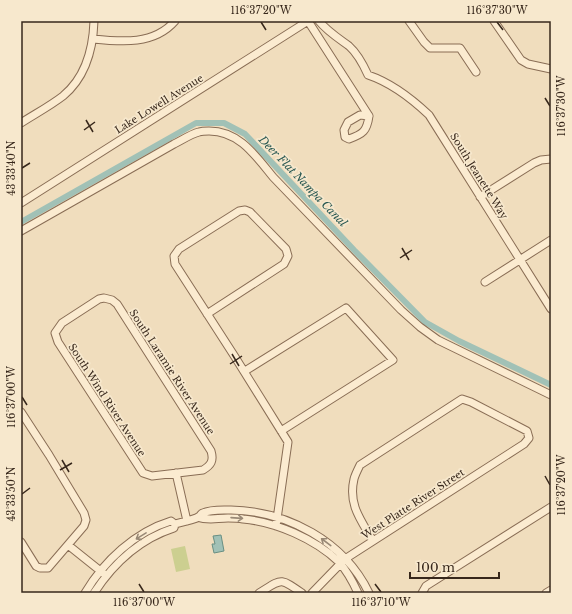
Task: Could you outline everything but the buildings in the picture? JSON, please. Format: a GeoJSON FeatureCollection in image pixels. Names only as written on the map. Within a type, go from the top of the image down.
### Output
{"type":"FeatureCollection","features":[{"type":"Feature","properties":{"kind":"street"},"geometry":{"type":"LineString","coordinates":[[21,123],[63,96],[76,82],[84,70],[89,57],[93,40],[94,21]]}},
{"type":"Feature","properties":{"kind":"street"},"geometry":{"type":"LineString","coordinates":[[93,40],[124,42],[146,39],[161,33],[175,21]]}},
{"type":"Feature","properties":{"kind":"street"},"geometry":{"type":"LineString","coordinates":[[308,21],[369,116]]}},
{"type":"Feature","properties":{"kind":"street","name":"Lake Lowell Avenue"},"geometry":{"type":"LineString","coordinates":[[22,201],[308,21]]}},
{"type":"Feature","properties":{"kind":"street","name":"South Jeanette Way"},"geometry":{"type":"LineString","coordinates":[[319,21],[324,27],[353,50],[362,62],[368,75],[381,79],[402,92],[429,115],[551,309]]}},
{"type":"Feature","properties":{"kind":"street"},"geometry":{"type":"LineString","coordinates":[[409,21],[430,48],[460,48],[476,72]]}},
{"type":"Feature","properties":{"kind":"street"},"geometry":{"type":"LineString","coordinates":[[494,21],[515,53],[528,64],[551,69]]}},
{"type":"Feature","properties":{"kind":"street"},"geometry":{"type":"LineString","coordinates":[[21,231],[174,144],[200,132],[217,132],[232,136],[241,141],[255,155],[273,177],[401,310],[420,327],[438,340],[551,395]]}},
{"type":"Feature","properties":{"kind":"street"},"geometry":{"type":"LineString","coordinates":[[480,197],[534,163],[541,160],[551,159]]}},
{"type":"Feature","properties":{"kind":"street"},"geometry":{"type":"LineString","coordinates":[[208,314],[284,264],[288,256],[286,249],[250,212],[245,210],[239,211],[179,249],[174,256],[175,264],[245,371],[288,442],[276,526]]}},
{"type":"Feature","properties":{"kind":"street"},"geometry":{"type":"LineString","coordinates":[[485,282],[551,240]]}},
{"type":"Feature","properties":{"kind":"street","name":"South Wind River Avenue"},"geometry":{"type":"LineString","coordinates":[[108,298],[99,300],[62,323],[56,333],[58,342],[143,473],[147,476],[176,473]]}},
{"type":"Feature","properties":{"kind":"street","name":"South Laramie River Avenue"},"geometry":{"type":"LineString","coordinates":[[108,298],[117,304],[213,456],[209,466],[203,470],[176,473]]}},
{"type":"Feature","properties":{"kind":"street"},"geometry":{"type":"LineString","coordinates":[[245,371],[346,308],[393,360],[281,431]]}},
{"type":"Feature","properties":{"kind":"street","name":"West Platte River Street"},"geometry":{"type":"LineString","coordinates":[[312,593],[342,561],[524,444],[529,438],[527,430],[462,399],[360,465],[354,479],[353,501],[355,510],[373,541]]}},
{"type":"Feature","properties":{"kind":"street"},"geometry":{"type":"LineString","coordinates":[[21,412],[84,513],[86,520],[84,526],[52,565],[44,569],[36,566],[21,542]]}},
{"type":"Feature","properties":{"kind":"street"},"geometry":{"type":"LineString","coordinates":[[176,473],[187,521]]}},
{"type":"Feature","properties":{"kind":"street"},"geometry":{"type":"LineString","coordinates":[[422,593],[426,586],[551,507]]}},
{"type":"Feature","properties":{"kind":"street"},"geometry":{"type":"LineString","coordinates":[[85,593],[103,573],[143,543],[156,535],[174,528],[175,524],[198,517],[203,512],[241,510],[259,512],[278,518],[304,528],[322,539],[342,561],[358,593]]}},
{"type":"Feature","properties":{"kind":"street"},"geometry":{"type":"LineString","coordinates":[[198,517],[205,520],[228,518],[255,520],[292,531],[353,567],[368,593]]}},
{"type":"Feature","properties":{"kind":"street"},"geometry":{"type":"LineString","coordinates":[[68,545],[103,573]]}},
{"type":"Feature","properties":{"kind":"street"},"geometry":{"type":"LineString","coordinates":[[94,593],[103,573]]}},
{"type":"Feature","properties":{"kind":"street"},"geometry":{"type":"LineString","coordinates":[[259,593],[278,581],[285,582],[302,593]]}},
{"type":"Feature","properties":{"kind":"street"},"geometry":{"type":"LineString","coordinates":[[546,593],[551,590]]}},
{"type":"Feature","properties":{"kind":"green space"},"geometry":{"type":"Polygon","coordinates":[[[185,546],[190,569],[176,572],[171,549],[185,546]]]}},
{"type":"Feature","properties":{"kind":"water"},"geometry":{"type":"Polygon","coordinates":[[[221,535],[224,551],[214,553],[212,544],[215,544],[213,536],[221,535]]]}},
{"type":"Feature","properties":{"kind":"waterway","name":"Deer Flat Nampa Canal"},"geometry":{"type":"LineString","coordinates":[[21,222],[196,123],[224,123],[245,134],[354,250],[425,322],[459,341],[551,385]]}}]}
